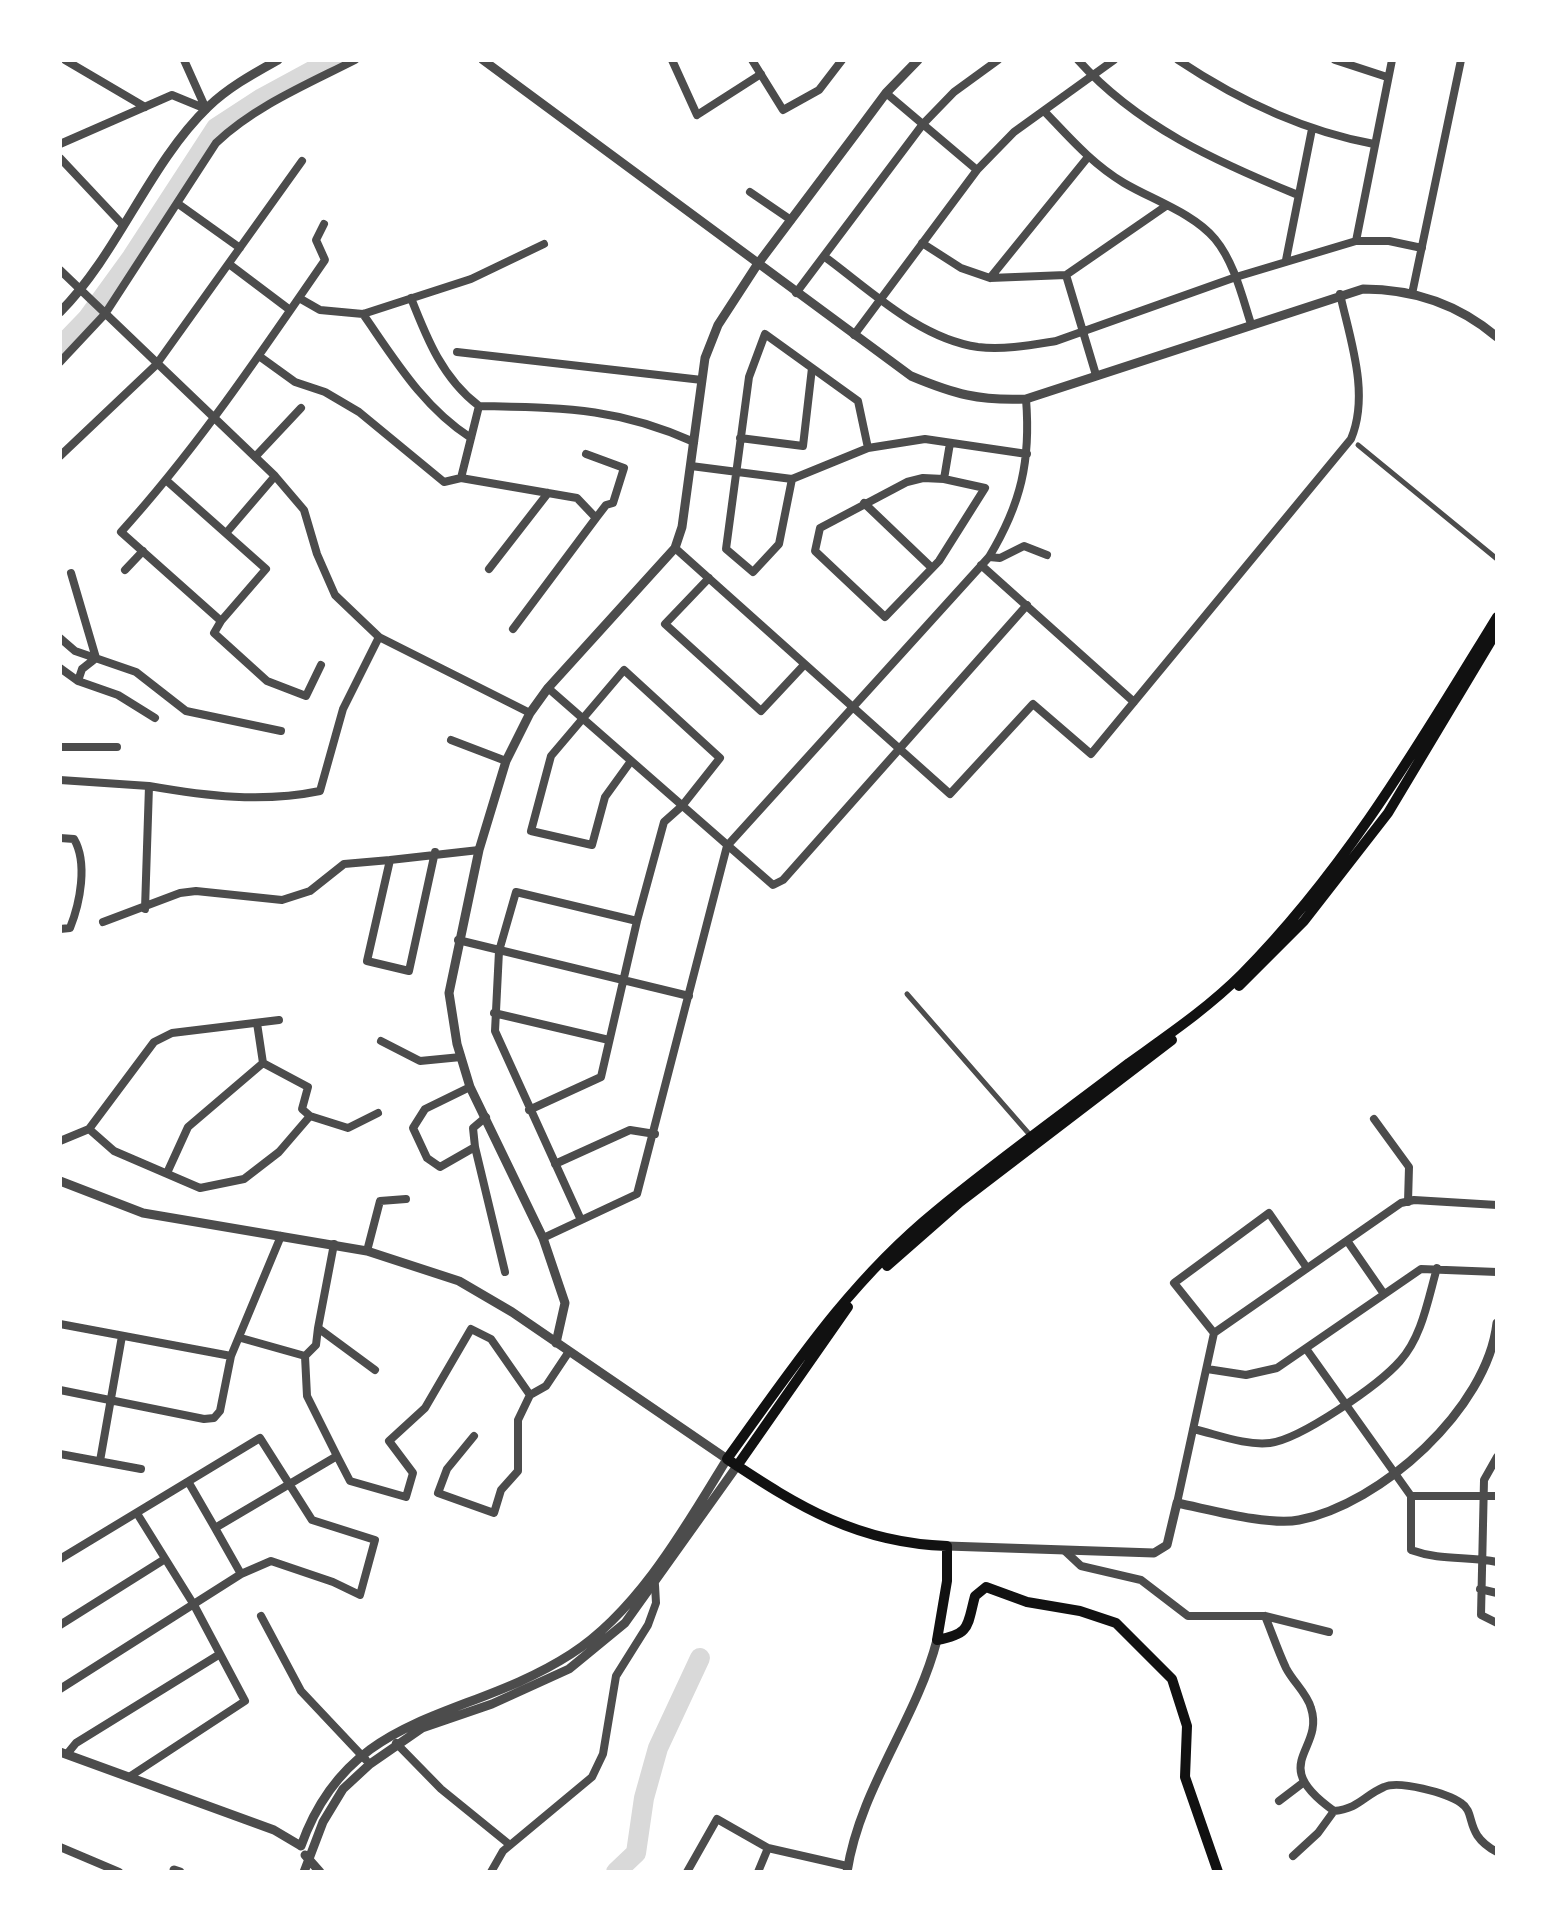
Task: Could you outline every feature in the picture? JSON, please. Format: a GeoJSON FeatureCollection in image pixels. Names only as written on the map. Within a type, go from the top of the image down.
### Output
{"type":"FeatureCollection","features":[{"type":"Feature","properties":{"kind":"main road"},"geometry":{"type":"LineString","coordinates":[[732,1462],[834,1311],[934,1212],[1210,1003],[1272,942],[1330,876],[1390,791],[1497,616]]}},
{"type":"Feature","properties":{"kind":"main road"},"geometry":{"type":"LineString","coordinates":[[732,1462],[840,1316],[894,1259],[960,1202],[1216,1007],[1279,950],[1388,814],[1497,630]]}},
{"type":"Feature","properties":{"kind":"main road"},"geometry":{"type":"LineString","coordinates":[[732,1462],[818,1516],[849,1529],[902,1542],[947,1546],[937,1640],[962,1632],[970,1620],[974,1596],[986,1588],[1027,1602],[1092,1614],[1125,1630],[1172,1680],[1181,1701],[1187,1726],[1185,1776],[1218,1872]]}},
{"type":"Feature","properties":{"kind":"street"},"geometry":{"type":"LineString","coordinates":[[60,73],[65,60],[145,107]]}},
{"type":"Feature","properties":{"kind":"street"},"geometry":{"type":"LineString","coordinates":[[184,60],[206,109]]}},
{"type":"Feature","properties":{"kind":"street"},"geometry":{"type":"LineString","coordinates":[[60,312],[82,290],[206,109],[234,85],[278,60]]}},
{"type":"Feature","properties":{"kind":"street"},"geometry":{"type":"LineString","coordinates":[[60,362],[103,312],[216,142],[280,98],[355,60]]}},
{"type":"Feature","properties":{"kind":"street"},"geometry":{"type":"LineString","coordinates":[[482,60],[911,376],[951,393],[974,399],[1026,399],[1363,289],[1412,294],[1454,306],[1497,337]]}},
{"type":"Feature","properties":{"kind":"street"},"geometry":{"type":"LineString","coordinates":[[672,60],[697,114],[761,74]]}},
{"type":"Feature","properties":{"kind":"street"},"geometry":{"type":"LineString","coordinates":[[752,60],[783,110],[819,90],[842,60]]}},
{"type":"Feature","properties":{"kind":"street"},"geometry":{"type":"LineString","coordinates":[[556,1343],[566,1303],[543,1238],[470,1087],[449,993],[479,850],[506,761],[530,713],[675,548],[682,526],[705,358],[718,325],[757,265],[886,93],[918,60]]}},
{"type":"Feature","properties":{"kind":"street"},"geometry":{"type":"LineString","coordinates":[[796,293],[923,124],[954,92],[998,60]]}},
{"type":"Feature","properties":{"kind":"street"},"geometry":{"type":"LineString","coordinates":[[1078,60],[1093,77],[1161,130],[1220,163],[1298,194]]}},
{"type":"Feature","properties":{"kind":"street"},"geometry":{"type":"LineString","coordinates":[[854,335],[976,170],[1014,132],[1114,60]]}},
{"type":"Feature","properties":{"kind":"street"},"geometry":{"type":"LineString","coordinates":[[1178,60],[1226,91],[1312,129],[1374,144]]}},
{"type":"Feature","properties":{"kind":"street"},"geometry":{"type":"LineString","coordinates":[[1335,60],[1387,77]]}},
{"type":"Feature","properties":{"kind":"street"},"geometry":{"type":"LineString","coordinates":[[1356,240],[1392,60]]}},
{"type":"Feature","properties":{"kind":"street"},"geometry":{"type":"LineString","coordinates":[[1412,294],[1461,60]]}},
{"type":"Feature","properties":{"kind":"street"},"geometry":{"type":"LineString","coordinates":[[886,93],[976,170]]}},
{"type":"Feature","properties":{"kind":"street"},"geometry":{"type":"LineString","coordinates":[[60,144],[172,95],[206,109]]}},
{"type":"Feature","properties":{"kind":"street"},"geometry":{"type":"LineString","coordinates":[[1044,111],[1088,158],[1120,181],[1195,222],[1216,239],[1236,277],[1251,324]]}},
{"type":"Feature","properties":{"kind":"street"},"geometry":{"type":"LineString","coordinates":[[1286,260],[1312,129]]}},
{"type":"Feature","properties":{"kind":"street"},"geometry":{"type":"LineString","coordinates":[[60,158],[123,226]]}},
{"type":"Feature","properties":{"kind":"street"},"geometry":{"type":"LineString","coordinates":[[990,278],[1088,158]]}},
{"type":"Feature","properties":{"kind":"street"},"geometry":{"type":"LineString","coordinates":[[60,456],[156,365],[302,161]]}},
{"type":"Feature","properties":{"kind":"street"},"geometry":{"type":"LineString","coordinates":[[750,192],[792,220]]}},
{"type":"Feature","properties":{"kind":"street"},"geometry":{"type":"LineString","coordinates":[[177,203],[240,248]]}},
{"type":"Feature","properties":{"kind":"street"},"geometry":{"type":"LineString","coordinates":[[922,244],[961,268],[990,278],[1066,275],[1166,206]]}},
{"type":"Feature","properties":{"kind":"street"},"geometry":{"type":"LineString","coordinates":[[221,621],[121,532],[168,481],[299,298],[324,260],[316,240],[324,224]]}},
{"type":"Feature","properties":{"kind":"street"},"geometry":{"type":"LineString","coordinates":[[825,257],[926,330],[977,347],[1056,341],[1286,260],[1356,240],[1390,241],[1422,248]]}},
{"type":"Feature","properties":{"kind":"street"},"geometry":{"type":"LineString","coordinates":[[299,298],[320,310],[363,314],[472,279],[544,244]]}},
{"type":"Feature","properties":{"kind":"street"},"geometry":{"type":"LineString","coordinates":[[229,264],[290,310]]}},
{"type":"Feature","properties":{"kind":"street"},"geometry":{"type":"LineString","coordinates":[[60,270],[276,476],[304,510],[335,595],[379,638],[530,713]]}},
{"type":"Feature","properties":{"kind":"street"},"geometry":{"type":"LineString","coordinates":[[1066,275],[1096,375]]}},
{"type":"Feature","properties":{"kind":"street"},"geometry":{"type":"LineString","coordinates":[[675,548],[950,794],[1032,704],[1091,754],[1351,439],[1356,427],[1357,370],[1340,294]]}},
{"type":"Feature","properties":{"kind":"street"},"geometry":{"type":"LineString","coordinates":[[412,298],[431,349],[463,394],[479,406],[609,413],[652,423],[694,442]]}},
{"type":"Feature","properties":{"kind":"street"},"geometry":{"type":"LineString","coordinates":[[363,314],[416,389],[444,421],[471,438]]}},
{"type":"Feature","properties":{"kind":"street"},"geometry":{"type":"LineString","coordinates":[[792,479],[779,544],[752,572],[726,549],[748,377],[766,334],[858,401],[868,448]]}},
{"type":"Feature","properties":{"kind":"street"},"geometry":{"type":"LineString","coordinates":[[457,352],[702,380]]}},
{"type":"Feature","properties":{"kind":"street"},"geometry":{"type":"LineString","coordinates":[[258,356],[295,382],[325,392],[359,412],[444,482],[461,478],[577,498],[596,518]]}},
{"type":"Feature","properties":{"kind":"street"},"geometry":{"type":"LineString","coordinates":[[740,438],[802,446],[812,368]]}},
{"type":"Feature","properties":{"kind":"street"},"geometry":{"type":"LineString","coordinates":[[543,1238],[638,1194],[727,846],[989,557],[1009,522],[1022,482],[1027,454],[1026,399]]}},
{"type":"Feature","properties":{"kind":"street"},"geometry":{"type":"LineString","coordinates":[[461,478],[479,406]]}},
{"type":"Feature","properties":{"kind":"street"},"geometry":{"type":"LineString","coordinates":[[255,457],[300,408]]}},
{"type":"Feature","properties":{"kind":"street"},"geometry":{"type":"LineString","coordinates":[[691,466],[792,479],[868,448],[925,440],[1027,454]]}},
{"type":"Feature","properties":{"kind":"street"},"geometry":{"type":"LineString","coordinates":[[944,479],[950,443]]}},
{"type":"Feature","properties":{"kind":"street"},"geometry":{"type":"LineString","coordinates":[[1358,445],[1497,559]]}},
{"type":"Feature","properties":{"kind":"street"},"geometry":{"type":"LineString","coordinates":[[513,629],[606,505],[614,503],[624,468],[586,454]]}},
{"type":"Feature","properties":{"kind":"street"},"geometry":{"type":"LineString","coordinates":[[226,532],[276,476]]}},
{"type":"Feature","properties":{"kind":"street"},"geometry":{"type":"LineString","coordinates":[[923,478],[985,488],[932,568],[885,617],[815,551],[820,528],[864,503],[923,478]]}},
{"type":"Feature","properties":{"kind":"street"},"geometry":{"type":"LineString","coordinates":[[168,481],[266,569],[214,632],[267,681],[306,696],[321,665]]}},
{"type":"Feature","properties":{"kind":"street"},"geometry":{"type":"LineString","coordinates":[[489,569],[548,493]]}},
{"type":"Feature","properties":{"kind":"street"},"geometry":{"type":"LineString","coordinates":[[864,503],[932,568]]}},
{"type":"Feature","properties":{"kind":"street"},"geometry":{"type":"LineString","coordinates":[[989,557],[1000,558],[1024,546],[1047,555]]}},
{"type":"Feature","properties":{"kind":"street"},"geometry":{"type":"LineString","coordinates":[[126,570],[142,551]]}},
{"type":"Feature","properties":{"kind":"street"},"geometry":{"type":"LineString","coordinates":[[981,565],[1134,702]]}},
{"type":"Feature","properties":{"kind":"street"},"geometry":{"type":"LineString","coordinates":[[71,572],[96,658]]}},
{"type":"Feature","properties":{"kind":"street"},"geometry":{"type":"LineString","coordinates":[[709,578],[665,624],[761,711],[804,665]]}},
{"type":"Feature","properties":{"kind":"street"},"geometry":{"type":"LineString","coordinates":[[548,688],[773,885],[783,880],[902,749],[1027,605]]}},
{"type":"Feature","properties":{"kind":"street"},"geometry":{"type":"LineString","coordinates":[[60,638],[75,651],[136,672],[186,711],[281,731]]}},
{"type":"Feature","properties":{"kind":"street"},"geometry":{"type":"LineString","coordinates":[[60,780],[149,786],[222,797],[286,798],[320,791],[343,709],[379,638]]}},
{"type":"Feature","properties":{"kind":"street"},"geometry":{"type":"LineString","coordinates":[[78,680],[82,669],[96,658]]}},
{"type":"Feature","properties":{"kind":"street"},"geometry":{"type":"LineString","coordinates":[[60,668],[78,680],[118,695],[155,718]]}},
{"type":"Feature","properties":{"kind":"street"},"geometry":{"type":"LineString","coordinates":[[529,1110],[601,1077],[664,822],[682,806],[720,758],[624,670],[551,756],[531,832],[592,844],[605,797],[631,761]]}},
{"type":"Feature","properties":{"kind":"street"},"geometry":{"type":"LineString","coordinates":[[450,740],[506,761]]}},
{"type":"Feature","properties":{"kind":"street"},"geometry":{"type":"LineString","coordinates":[[60,746],[117,748]]}},
{"type":"Feature","properties":{"kind":"street"},"geometry":{"type":"LineString","coordinates":[[145,909],[149,786]]}},
{"type":"Feature","properties":{"kind":"street"},"geometry":{"type":"LineString","coordinates":[[60,838],[74,838],[81,851],[78,907],[70,928],[60,930]]}},
{"type":"Feature","properties":{"kind":"street"},"geometry":{"type":"LineString","coordinates":[[103,922],[180,893],[196,890],[282,900],[310,891],[344,864],[479,850]]}},
{"type":"Feature","properties":{"kind":"street"},"geometry":{"type":"LineString","coordinates":[[390,860],[367,961],[409,970],[435,852]]}},
{"type":"Feature","properties":{"kind":"street"},"geometry":{"type":"LineString","coordinates":[[581,1220],[495,1031],[499,951],[516,892],[637,921]]}},
{"type":"Feature","properties":{"kind":"street"},"geometry":{"type":"LineString","coordinates":[[458,940],[689,996]]}},
{"type":"Feature","properties":{"kind":"street"},"geometry":{"type":"LineString","coordinates":[[908,994],[1031,1137]]}},
{"type":"Feature","properties":{"kind":"street"},"geometry":{"type":"LineString","coordinates":[[494,1013],[609,1040]]}},
{"type":"Feature","properties":{"kind":"street"},"geometry":{"type":"LineString","coordinates":[[60,1140],[89,1128],[154,1042],[172,1033],[279,1020]]}},
{"type":"Feature","properties":{"kind":"street"},"geometry":{"type":"LineString","coordinates":[[257,1022],[264,1063]]}},
{"type":"Feature","properties":{"kind":"street"},"geometry":{"type":"LineString","coordinates":[[382,1041],[420,1061],[461,1057]]}},
{"type":"Feature","properties":{"kind":"street"},"geometry":{"type":"LineString","coordinates":[[264,1063],[308,1087],[302,1108],[310,1116],[348,1128],[378,1113]]}},
{"type":"Feature","properties":{"kind":"street"},"geometry":{"type":"LineString","coordinates":[[167,1173],[188,1127],[264,1063]]}},
{"type":"Feature","properties":{"kind":"street"},"geometry":{"type":"LineString","coordinates":[[470,1087],[425,1109],[414,1128],[428,1158],[440,1167],[475,1147]]}},
{"type":"Feature","properties":{"kind":"street"},"geometry":{"type":"LineString","coordinates":[[89,1128],[114,1151],[200,1188],[244,1178],[279,1152],[310,1116]]}},
{"type":"Feature","properties":{"kind":"street"},"geometry":{"type":"LineString","coordinates":[[486,1117],[473,1128],[475,1147],[505,1272]]}},
{"type":"Feature","properties":{"kind":"street"},"geometry":{"type":"LineString","coordinates":[[1374,1119],[1409,1168],[1408,1202]]}},
{"type":"Feature","properties":{"kind":"street"},"geometry":{"type":"LineString","coordinates":[[556,1164],[630,1130],[655,1134]]}},
{"type":"Feature","properties":{"kind":"street"},"geometry":{"type":"LineString","coordinates":[[60,1181],[143,1213],[367,1251],[458,1281],[512,1312],[732,1462]]}},
{"type":"Feature","properties":{"kind":"street"},"geometry":{"type":"LineString","coordinates":[[367,1251],[380,1202],[406,1198]]}},
{"type":"Feature","properties":{"kind":"street"},"geometry":{"type":"LineString","coordinates":[[947,1546],[1154,1553],[1168,1545],[1214,1333],[1408,1202],[1497,1205]]}},
{"type":"Feature","properties":{"kind":"street"},"geometry":{"type":"LineString","coordinates":[[1214,1333],[1174,1283],[1269,1213],[1307,1268]]}},
{"type":"Feature","properties":{"kind":"street"},"geometry":{"type":"LineString","coordinates":[[60,1390],[214,1418],[220,1411],[231,1356],[280,1236]]}},
{"type":"Feature","properties":{"kind":"street"},"geometry":{"type":"LineString","coordinates":[[1348,1242],[1384,1294]]}},
{"type":"Feature","properties":{"kind":"street"},"geometry":{"type":"LineString","coordinates":[[334,1244],[316,1344],[306,1356],[307,1396],[350,1481],[406,1496],[413,1473],[390,1441],[425,1408],[471,1329],[491,1339],[530,1396]]}},
{"type":"Feature","properties":{"kind":"street"},"geometry":{"type":"LineString","coordinates":[[1193,1430],[1268,1443],[1299,1434],[1347,1403],[1400,1361],[1419,1330],[1437,1268]]}},
{"type":"Feature","properties":{"kind":"street"},"geometry":{"type":"LineString","coordinates":[[1207,1369],[1246,1375],[1277,1368],[1422,1269],[1497,1272]]}},
{"type":"Feature","properties":{"kind":"street"},"geometry":{"type":"LineString","coordinates":[[1176,1502],[1236,1515],[1295,1521],[1338,1509],[1396,1471],[1438,1436],[1494,1348],[1497,1322]]}},
{"type":"Feature","properties":{"kind":"street"},"geometry":{"type":"LineString","coordinates":[[60,1324],[231,1356]]}},
{"type":"Feature","properties":{"kind":"street"},"geometry":{"type":"LineString","coordinates":[[318,1328],[375,1370]]}},
{"type":"Feature","properties":{"kind":"street"},"geometry":{"type":"LineString","coordinates":[[100,1461],[122,1336]]}},
{"type":"Feature","properties":{"kind":"street"},"geometry":{"type":"LineString","coordinates":[[241,1338],[306,1356]]}},
{"type":"Feature","properties":{"kind":"street"},"geometry":{"type":"LineString","coordinates":[[1307,1350],[1411,1496],[1410,1550],[1434,1558],[1497,1562]]}},
{"type":"Feature","properties":{"kind":"street"},"geometry":{"type":"LineString","coordinates":[[474,1436],[447,1469],[438,1493],[494,1513],[501,1490],[518,1471],[518,1420],[530,1396],[546,1386],[568,1353]]}},
{"type":"Feature","properties":{"kind":"street"},"geometry":{"type":"LineString","coordinates":[[60,1559],[260,1438],[312,1520],[375,1540],[360,1595],[271,1562],[241,1574],[60,1690]]}},
{"type":"Feature","properties":{"kind":"street"},"geometry":{"type":"LineString","coordinates":[[60,1454],[142,1469]]}},
{"type":"Feature","properties":{"kind":"street"},"geometry":{"type":"LineString","coordinates":[[215,1528],[337,1456]]}},
{"type":"Feature","properties":{"kind":"street"},"geometry":{"type":"LineString","coordinates":[[1497,1457],[1484,1480],[1480,1589],[1481,1615],[1497,1623]]}},
{"type":"Feature","properties":{"kind":"street"},"geometry":{"type":"LineString","coordinates":[[301,1846],[328,1791],[361,1755],[569,1669],[626,1623],[655,1585],[732,1462]]}},
{"type":"Feature","properties":{"kind":"street"},"geometry":{"type":"LineString","coordinates":[[304,1872],[323,1822],[343,1788],[393,1740],[417,1720],[526,1680],[573,1653],[619,1616],[732,1462]]}},
{"type":"Feature","properties":{"kind":"street"},"geometry":{"type":"LineString","coordinates":[[189,1483],[241,1574]]}},
{"type":"Feature","properties":{"kind":"street"},"geometry":{"type":"LineString","coordinates":[[1411,1496],[1497,1496]]}},
{"type":"Feature","properties":{"kind":"street"},"geometry":{"type":"LineString","coordinates":[[129,1777],[245,1701],[194,1605],[138,1514]]}},
{"type":"Feature","properties":{"kind":"street"},"geometry":{"type":"LineString","coordinates":[[1482,1524],[1497,1526]]}},
{"type":"Feature","properties":{"kind":"street"},"geometry":{"type":"LineString","coordinates":[[1064,1551],[1081,1566],[1141,1580],[1188,1616],[1265,1616],[1329,1632]]}},
{"type":"Feature","properties":{"kind":"street"},"geometry":{"type":"LineString","coordinates":[[60,1625],[165,1559]]}},
{"type":"Feature","properties":{"kind":"street"},"geometry":{"type":"LineString","coordinates":[[491,1872],[510,1845],[592,1777],[603,1754],[616,1676],[648,1625],[656,1603],[655,1585]]}},
{"type":"Feature","properties":{"kind":"street"},"geometry":{"type":"LineString","coordinates":[[1480,1589],[1497,1593]]}},
{"type":"Feature","properties":{"kind":"street"},"geometry":{"type":"LineString","coordinates":[[260,1616],[301,1691],[370,1764]]}},
{"type":"Feature","properties":{"kind":"street"},"geometry":{"type":"LineString","coordinates":[[1265,1616],[1286,1668],[1312,1710],[1313,1724],[1301,1768],[1308,1791],[1334,1811],[1353,1809],[1382,1788],[1410,1786],[1462,1803],[1474,1836],[1497,1852]]}},
{"type":"Feature","properties":{"kind":"street"},"geometry":{"type":"LineString","coordinates":[[687,1872],[717,1819],[768,1848],[847,1869],[878,1773],[926,1680],[937,1640]]}},
{"type":"Feature","properties":{"kind":"street"},"geometry":{"type":"LineString","coordinates":[[63,1753],[220,1654]]}},
{"type":"Feature","properties":{"kind":"street"},"geometry":{"type":"LineString","coordinates":[[393,1740],[441,1788],[510,1845]]}},
{"type":"Feature","properties":{"kind":"street"},"geometry":{"type":"LineString","coordinates":[[63,1753],[274,1830],[301,1846],[320,1872]]}},
{"type":"Feature","properties":{"kind":"street"},"geometry":{"type":"LineString","coordinates":[[1279,1802],[1304,1782]]}},
{"type":"Feature","properties":{"kind":"street"},"geometry":{"type":"LineString","coordinates":[[1293,1856],[1334,1811]]}},
{"type":"Feature","properties":{"kind":"street"},"geometry":{"type":"LineString","coordinates":[[60,1847],[120,1872]]}},
{"type":"Feature","properties":{"kind":"street"},"geometry":{"type":"LineString","coordinates":[[758,1872],[768,1848]]}},
{"type":"Feature","properties":{"kind":"waterway"},"geometry":{"type":"LineString","coordinates":[[60,347],[87,319],[132,257],[216,128],[332,60]]}},
{"type":"Feature","properties":{"kind":"waterway"},"geometry":{"type":"LineString","coordinates":[[616,1872],[636,1853],[644,1798],[658,1748],[700,1658]]}}]}
